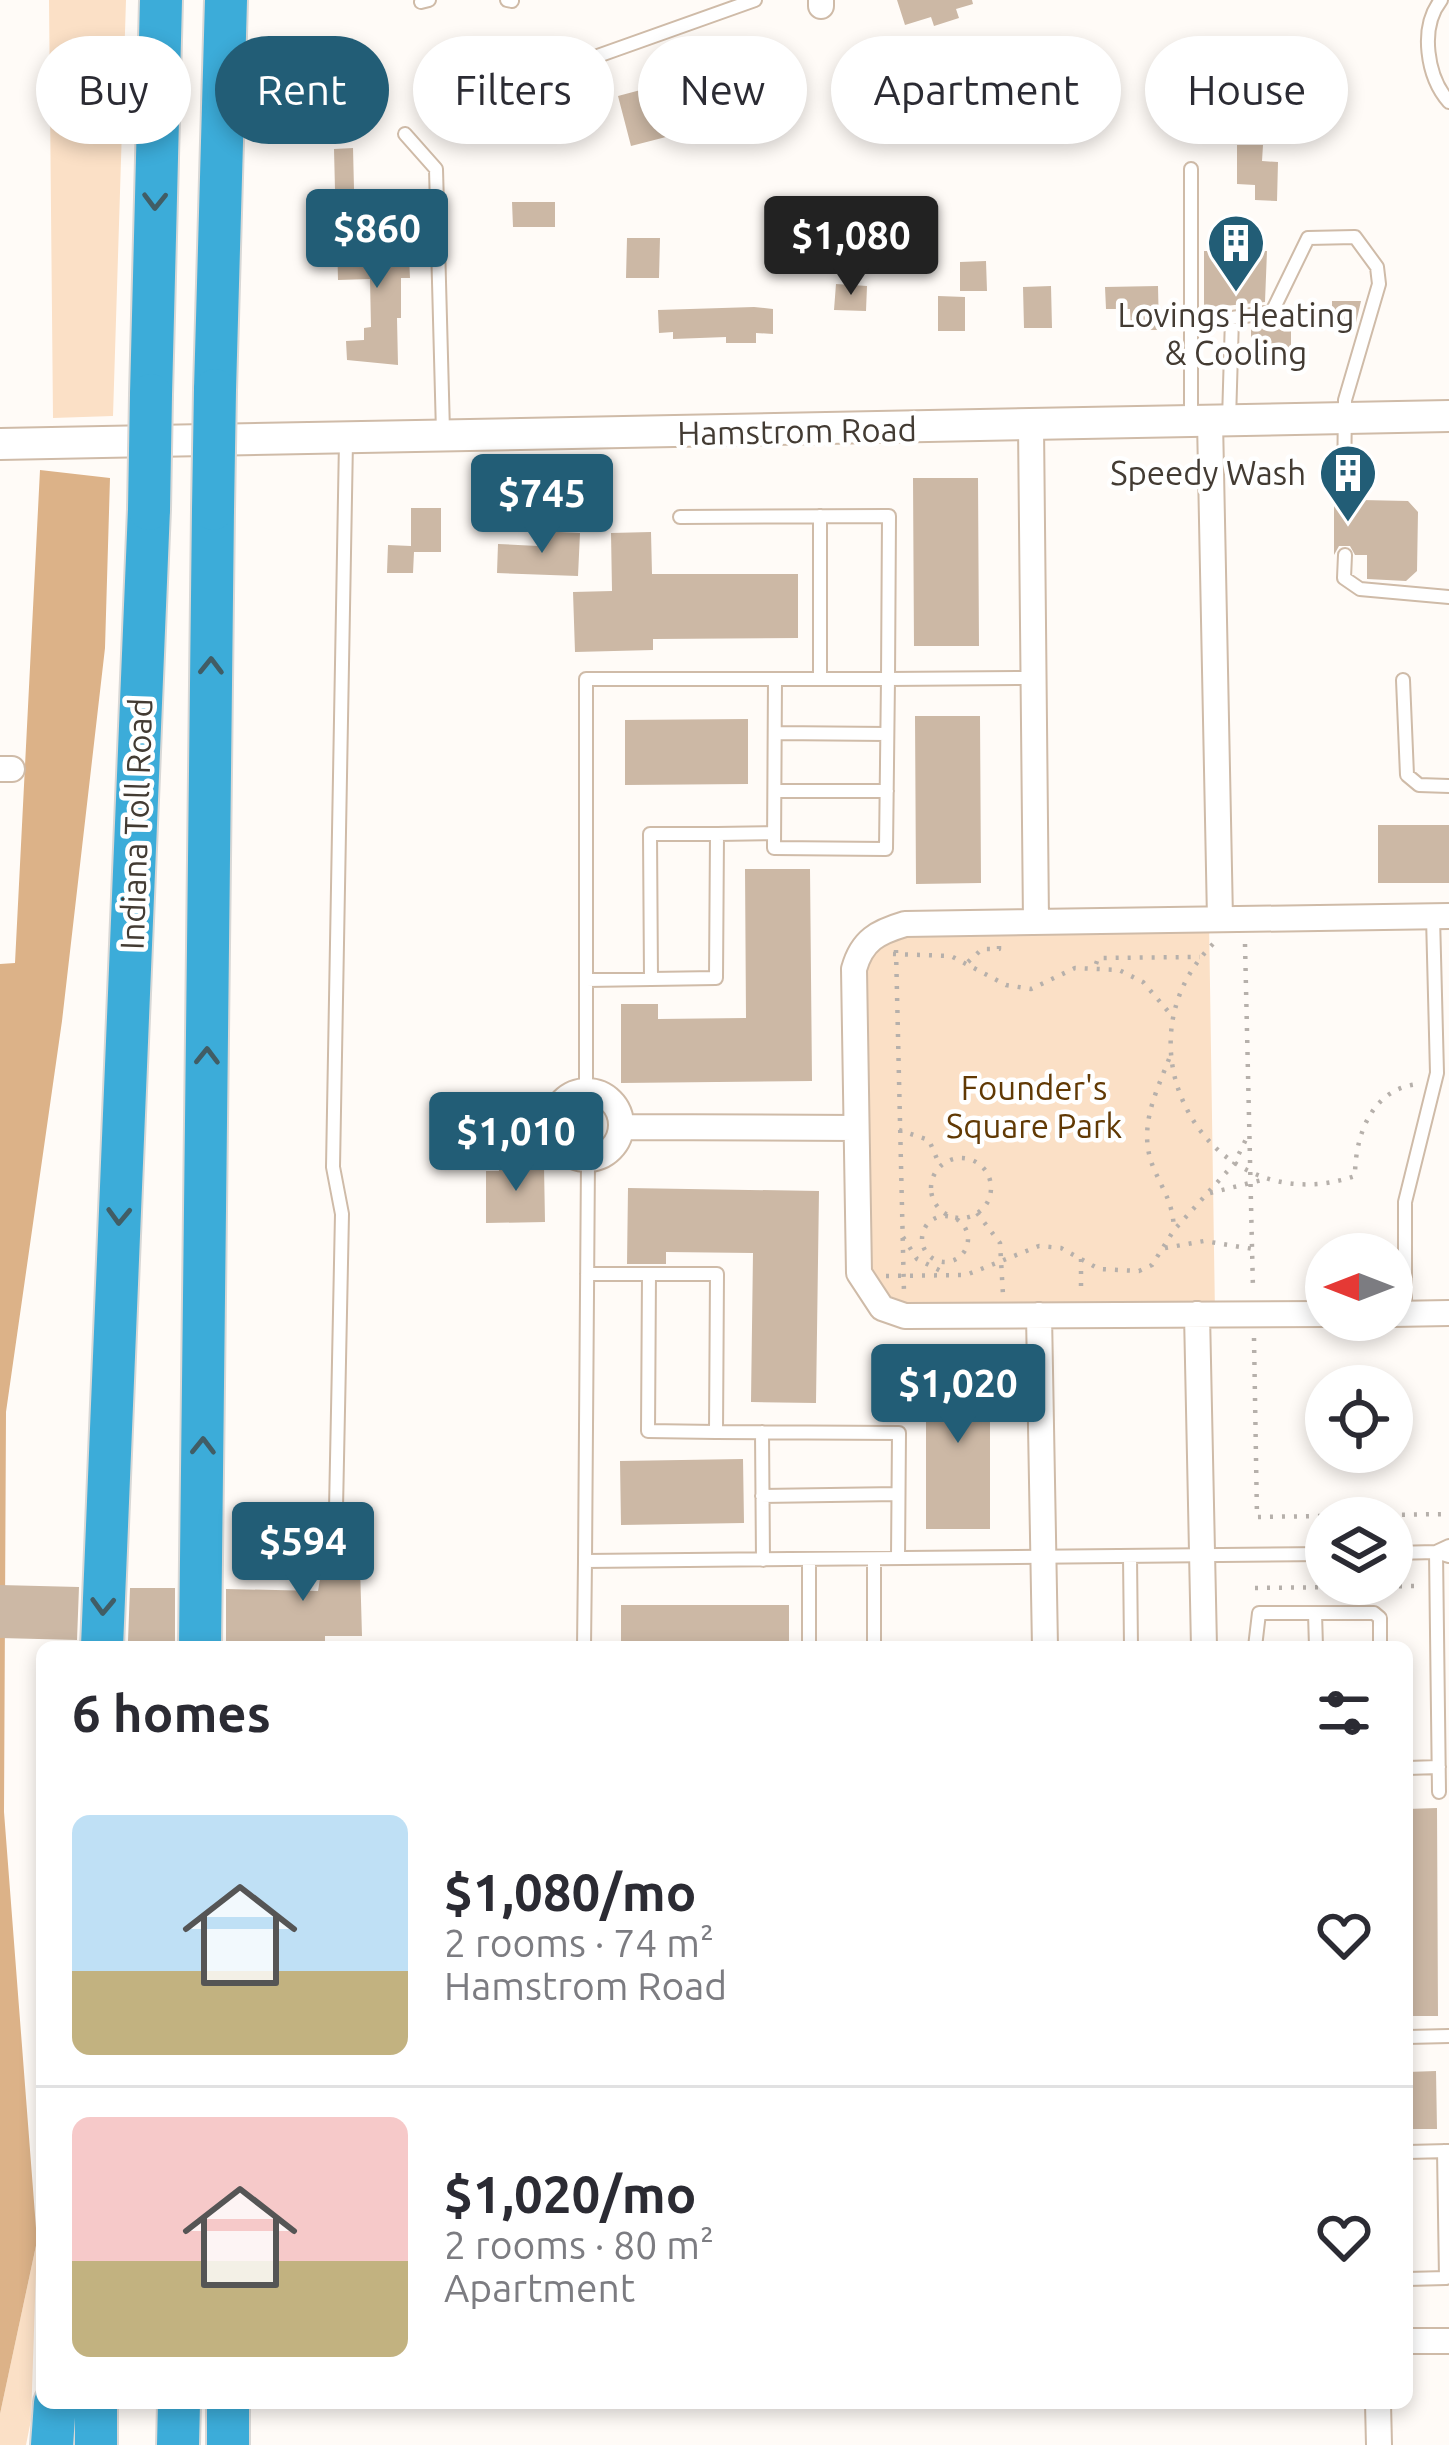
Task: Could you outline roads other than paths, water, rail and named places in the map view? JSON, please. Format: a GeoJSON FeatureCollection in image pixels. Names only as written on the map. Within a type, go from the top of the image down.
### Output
{"type":"FeatureCollection","features":[{"type":"Feature","properties":{"kind":"highway","name":"Indiana Toll Road"},"geometry":{"type":"LineString","coordinates":[[102,1641],[149,509],[160,0]]}},
{"type":"Feature","properties":{"kind":"highway"},"geometry":{"type":"LineString","coordinates":[[200,1641],[213,509],[226,0]]}},
{"type":"Feature","properties":{"kind":"highway"},"geometry":{"type":"LineString","coordinates":[[52,2445],[55,2409]]}},
{"type":"Feature","properties":{"kind":"highway"},"geometry":{"type":"LineString","coordinates":[[96,2409],[96,2445]]}},
{"type":"Feature","properties":{"kind":"highway"},"geometry":{"type":"LineString","coordinates":[[178,2445],[179,2409]]}},
{"type":"Feature","properties":{"kind":"highway"},"geometry":{"type":"LineString","coordinates":[[228,2409],[228,2445]]}},
{"type":"Feature","properties":{"kind":"street","name":"Hamstrom Road"},"geometry":{"type":"LineString","coordinates":[[0,444],[346,441],[1449,416]]}},
{"type":"Feature","properties":{"kind":"street"},"geometry":{"type":"LineString","coordinates":[[1210,422],[1223,933]]}},
{"type":"Feature","properties":{"kind":"street"},"geometry":{"type":"LineString","coordinates":[[1031,426],[1036,922]]}},
{"type":"Feature","properties":{"kind":"street"},"geometry":{"type":"LineString","coordinates":[[1305,1314],[905,1316],[883,1308],[859,1273],[858,955],[877,933],[895,927],[1036,922],[1223,933],[1441,916]]}},
{"type":"Feature","properties":{"kind":"street"},"geometry":{"type":"LineString","coordinates":[[586,1091],[615,1106],[621,1127],[614,1146],[588,1160],[559,1146],[552,1126],[566,1098],[586,1091]]}},
{"type":"Feature","properties":{"kind":"street"},"geometry":{"type":"LineString","coordinates":[[621,1127],[856,1128]]}},
{"type":"Feature","properties":{"kind":"street"},"geometry":{"type":"LineString","coordinates":[[1413,1314],[1449,1313]]}},
{"type":"Feature","properties":{"kind":"street"},"geometry":{"type":"LineString","coordinates":[[1197,1314],[1204,1641]]}},
{"type":"Feature","properties":{"kind":"street"},"geometry":{"type":"LineString","coordinates":[[1039,1315],[1045,1641]]}},
{"type":"Feature","properties":{"kind":"street"},"geometry":{"type":"LineString","coordinates":[[1413,2341],[1449,2341]]}},
{"type":"Feature","properties":{"kind":"street"},"geometry":{"type":"LineString","coordinates":[[1378,2409],[1379,2445]]}},
{"type":"Feature","properties":{"kind":"lane"},"geometry":{"type":"LineString","coordinates":[[614,50],[755,0]]}},
{"type":"Feature","properties":{"kind":"lane"},"geometry":{"type":"LineString","coordinates":[[1441,0],[1430,30],[1431,72],[1449,102]]}},
{"type":"Feature","properties":{"kind":"lane"},"geometry":{"type":"LineString","coordinates":[[405,134],[436,169],[444,439]]}},
{"type":"Feature","properties":{"kind":"lane"},"geometry":{"type":"LineString","coordinates":[[1191,169],[1210,422]]}},
{"type":"Feature","properties":{"kind":"lane"},"geometry":{"type":"LineString","coordinates":[[1210,422],[1229,323],[1239,314],[1271,312],[1302,247],[1317,234],[1355,237],[1377,267],[1377,302],[1343,418],[1344,494]]}},
{"type":"Feature","properties":{"kind":"lane"},"geometry":{"type":"LineString","coordinates":[[337,1509],[342,1214],[333,1167],[346,441]]}},
{"type":"Feature","properties":{"kind":"lane"},"geometry":{"type":"LineString","coordinates":[[820,515],[820,679]]}},
{"type":"Feature","properties":{"kind":"lane"},"geometry":{"type":"LineString","coordinates":[[680,517],[889,516],[886,849],[774,848],[776,679]]}},
{"type":"Feature","properties":{"kind":"lane"},"geometry":{"type":"LineString","coordinates":[[1345,554],[1343,578],[1360,589],[1449,597]]}},
{"type":"Feature","properties":{"kind":"lane"},"geometry":{"type":"LineString","coordinates":[[586,1091],[586,679],[1034,678]]}},
{"type":"Feature","properties":{"kind":"lane"},"geometry":{"type":"LineString","coordinates":[[1402,680],[1407,775],[1419,785],[1449,786]]}},
{"type":"Feature","properties":{"kind":"lane"},"geometry":{"type":"LineString","coordinates":[[775,733],[887,734]]}},
{"type":"Feature","properties":{"kind":"lane"},"geometry":{"type":"LineString","coordinates":[[775,791],[887,791]]}},
{"type":"Feature","properties":{"kind":"lane"},"geometry":{"type":"LineString","coordinates":[[651,979],[650,834],[774,833]]}},
{"type":"Feature","properties":{"kind":"lane"},"geometry":{"type":"LineString","coordinates":[[586,980],[716,978],[717,834]]}},
{"type":"Feature","properties":{"kind":"lane"},"geometry":{"type":"LineString","coordinates":[[1403,1233],[1405,1202],[1443,1053],[1441,916]]}},
{"type":"Feature","properties":{"kind":"lane"},"geometry":{"type":"LineString","coordinates":[[584,1641],[588,1160]]}},
{"type":"Feature","properties":{"kind":"lane"},"geometry":{"type":"LineString","coordinates":[[587,1274],[717,1274],[716,1432]]}},
{"type":"Feature","properties":{"kind":"lane"},"geometry":{"type":"LineString","coordinates":[[649,1274],[648,1431],[898,1433],[898,1558]]}},
{"type":"Feature","properties":{"kind":"lane"},"geometry":{"type":"LineString","coordinates":[[762,1432],[763,1560]]}},
{"type":"Feature","properties":{"kind":"lane"},"geometry":{"type":"LineString","coordinates":[[762,1496],[898,1494]]}},
{"type":"Feature","properties":{"kind":"lane"},"geometry":{"type":"LineString","coordinates":[[1413,1552],[1444,1551],[1436,1586],[1439,1792]]}},
{"type":"Feature","properties":{"kind":"lane"},"geometry":{"type":"LineString","coordinates":[[585,1561],[1305,1554]]}},
{"type":"Feature","properties":{"kind":"lane"},"geometry":{"type":"LineString","coordinates":[[1130,1556],[1131,1641]]}},
{"type":"Feature","properties":{"kind":"lane"},"geometry":{"type":"LineString","coordinates":[[809,1559],[809,1641]]}},
{"type":"Feature","properties":{"kind":"lane"},"geometry":{"type":"LineString","coordinates":[[874,1559],[874,1641]]}},
{"type":"Feature","properties":{"kind":"lane"},"geometry":{"type":"LineString","coordinates":[[1256,1641],[1259,1613],[1374,1613],[1380,1618],[1380,1641]]}},
{"type":"Feature","properties":{"kind":"lane"},"geometry":{"type":"LineString","coordinates":[[1316,1613],[1316,1641]]}},
{"type":"Feature","properties":{"kind":"lane"},"geometry":{"type":"LineString","coordinates":[[1413,1768],[1439,1767]]}},
{"type":"Feature","properties":{"kind":"lane"},"geometry":{"type":"LineString","coordinates":[[1413,2037],[1449,2036]]}},
{"type":"Feature","properties":{"kind":"lane"},"geometry":{"type":"LineString","coordinates":[[1413,2152],[1447,2151],[1446,2278],[1413,2279]]}},
{"type":"Feature","properties":{"kind":"place","name":"Lovings Heating & Cooling"},"geometry":{"type":"Point","coordinates":[1236,294]}},
{"type":"Feature","properties":{"kind":"place","name":"Speedy Wash"},"geometry":{"type":"Point","coordinates":[1348,524]}},
{"type":"Feature","properties":{"kind":"park label","name":"Founder's Square Park"},"geometry":{"type":"Point","coordinates":[1034,1107]}}]}
